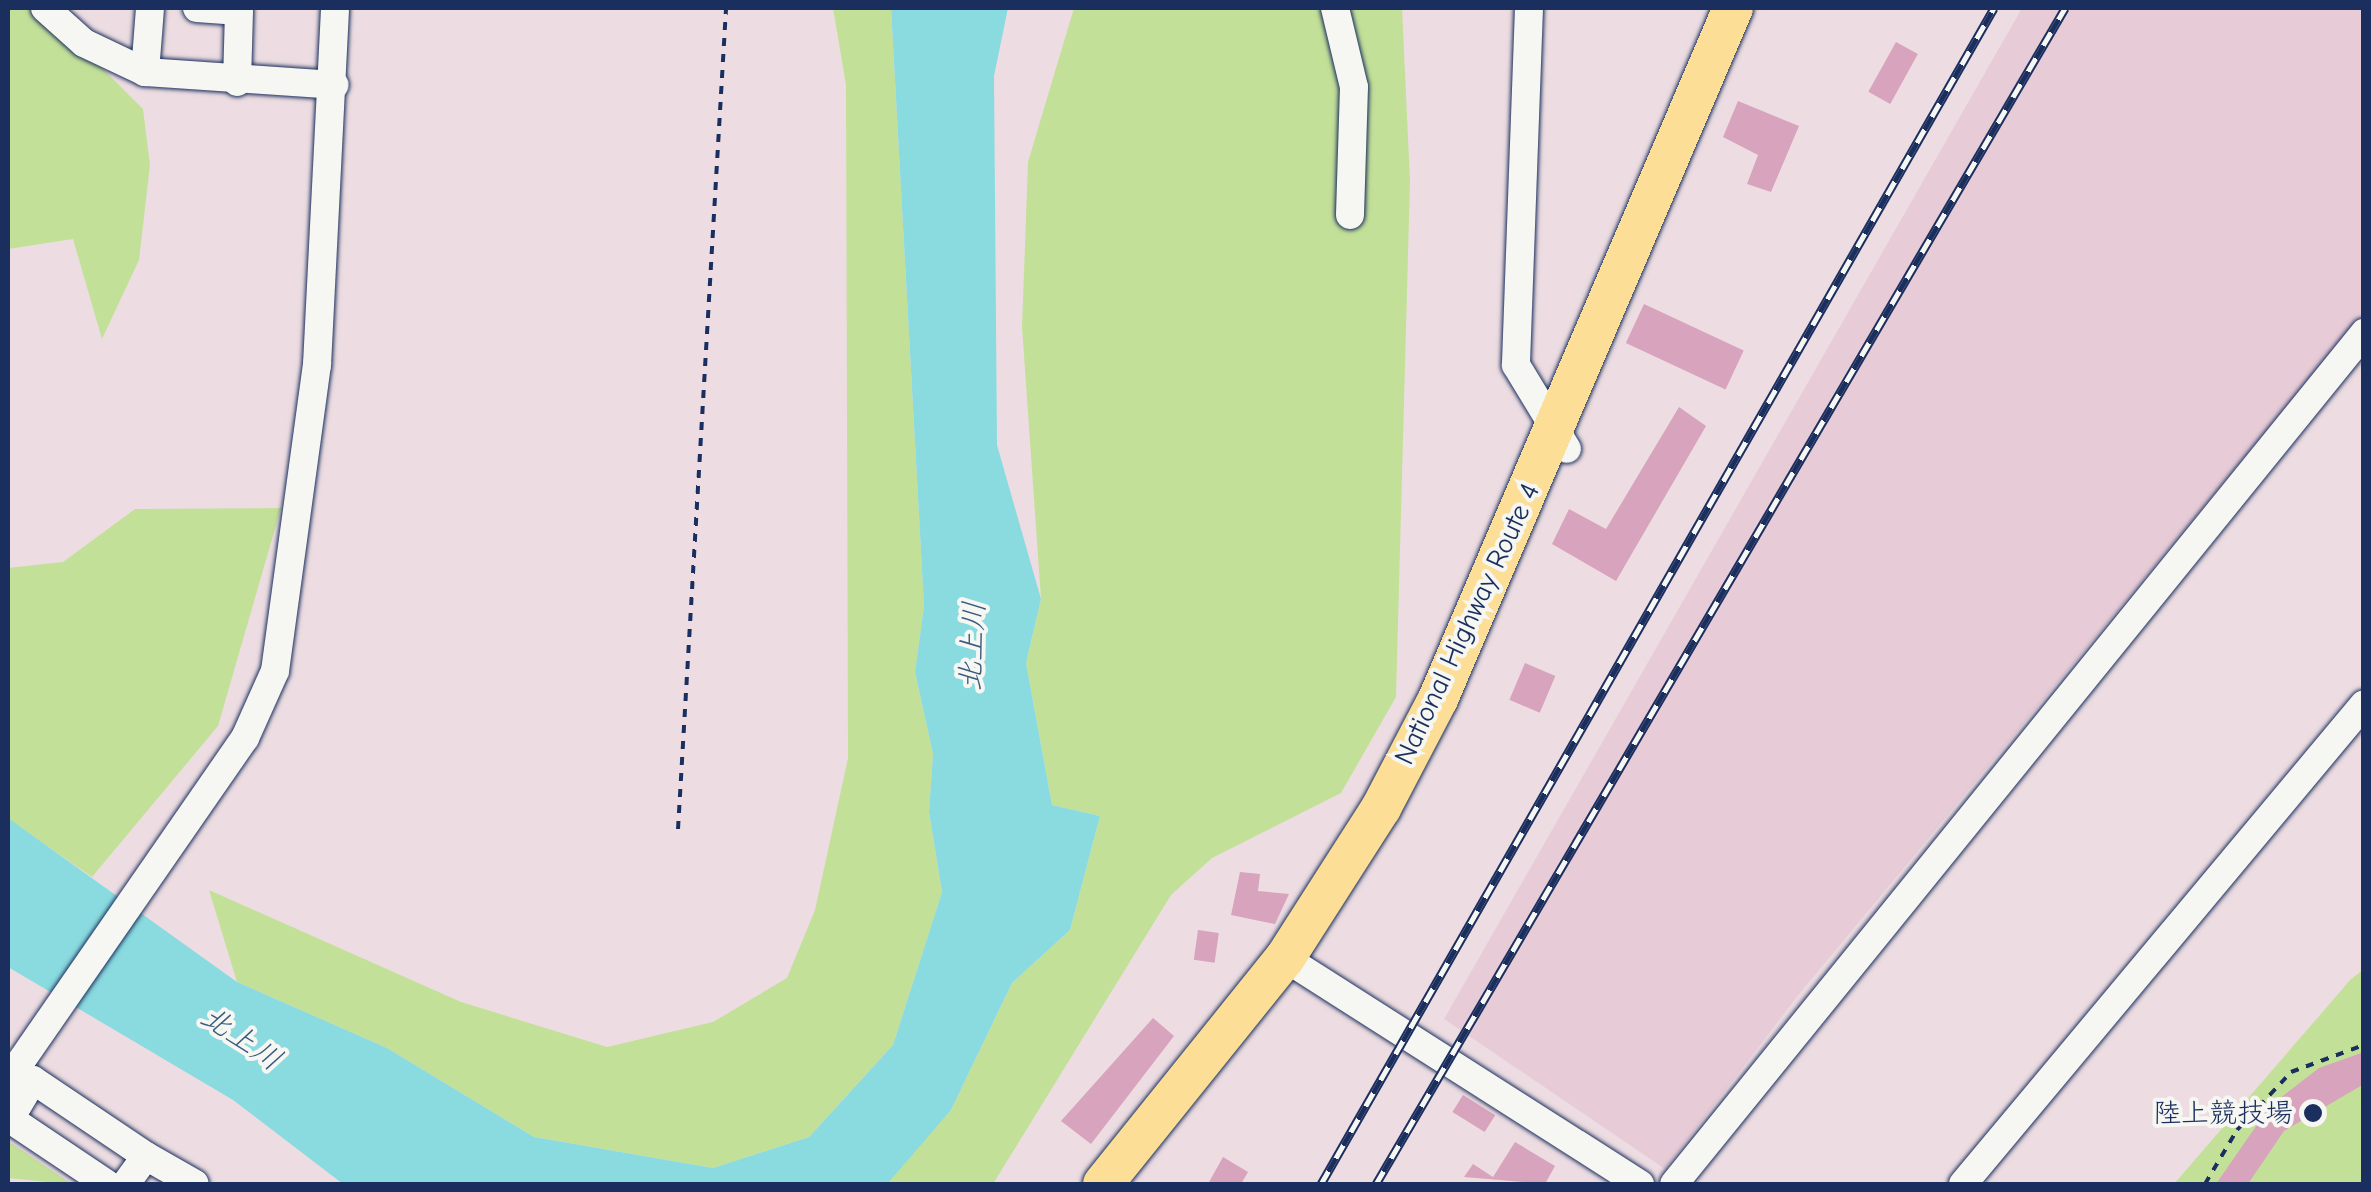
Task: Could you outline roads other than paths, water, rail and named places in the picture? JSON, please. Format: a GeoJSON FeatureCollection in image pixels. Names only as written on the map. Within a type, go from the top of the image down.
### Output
{"type":"FeatureCollection","features":[{"type":"Feature","properties":{"kind":"highway","name":"National Highway Route 4"},"geometry":{"type":"LineString","coordinates":[[1132,1184],[1295,964],[1455,708],[1733,8]]}},
{"type":"Feature","properties":{"kind":"highway","name":"National Highway Route 4"},"geometry":{"type":"LineString","coordinates":[[1561,440],[1758,8]]}},
{"type":"Feature","properties":{"kind":"highway","name":"National Highway Route 4"},"geometry":{"type":"LineString","coordinates":[[1104,1184],[1295,964]]}},
{"type":"Feature","properties":{"kind":"street"},"geometry":{"type":"LineString","coordinates":[[44,8],[76,21],[145,72],[238,82],[335,85]]}},
{"type":"Feature","properties":{"kind":"street"},"geometry":{"type":"LineString","coordinates":[[145,72],[150,8]]}},
{"type":"Feature","properties":{"kind":"street"},"geometry":{"type":"LineString","coordinates":[[197,8],[239,11],[238,82]]}},
{"type":"Feature","properties":{"kind":"street"},"geometry":{"type":"LineString","coordinates":[[8,1080],[245,738],[275,671],[317,364],[335,85],[336,8]]}},
{"type":"Feature","properties":{"kind":"street"},"geometry":{"type":"LineString","coordinates":[[1335,8],[1354,86],[1350,216]]}},
{"type":"Feature","properties":{"kind":"street"},"geometry":{"type":"LineString","coordinates":[[1529,8],[1516,366],[1561,440]]}},
{"type":"Feature","properties":{"kind":"street"},"geometry":{"type":"LineString","coordinates":[[1674,1184],[2364,333]]}},
{"type":"Feature","properties":{"kind":"street"},"geometry":{"type":"LineString","coordinates":[[1963,1184],[2364,704]]}},
{"type":"Feature","properties":{"kind":"street"},"geometry":{"type":"LineString","coordinates":[[1295,964],[1640,1184]]}},
{"type":"Feature","properties":{"kind":"street"},"geometry":{"type":"LineString","coordinates":[[107,1184],[8,1120],[33,1080],[195,1184]]}},
{"type":"Feature","properties":{"kind":"street"},"geometry":{"type":"LineString","coordinates":[[126,1184],[146,1156]]}},
{"type":"Feature","properties":{"kind":"water","name":"北上川"},"geometry":{"type":"Polygon","coordinates":[[[891,8],[1008,8],[994,76],[997,445],[1041,599],[1026,663],[1052,805],[1100,816],[1070,930],[1012,983],[951,1110],[888,1183],[343,1184],[233,1100],[8,967],[8,818],[237,982],[387,1048],[534,1137],[713,1168],[809,1137],[893,1045],[942,892],[929,812],[933,754],[915,672],[924,606],[891,8]]]}},
{"type":"Feature","properties":{"kind":"railway"},"geometry":{"type":"LineString","coordinates":[[1321,1184],[1994,8]]}},
{"type":"Feature","properties":{"kind":"railway"},"geometry":{"type":"LineString","coordinates":[[1376,1184],[2065,8]]}},
{"type":"Feature","properties":{"kind":"place","name":"陸上競技場"},"geometry":{"type":"Point","coordinates":[2313,1113]}}]}
